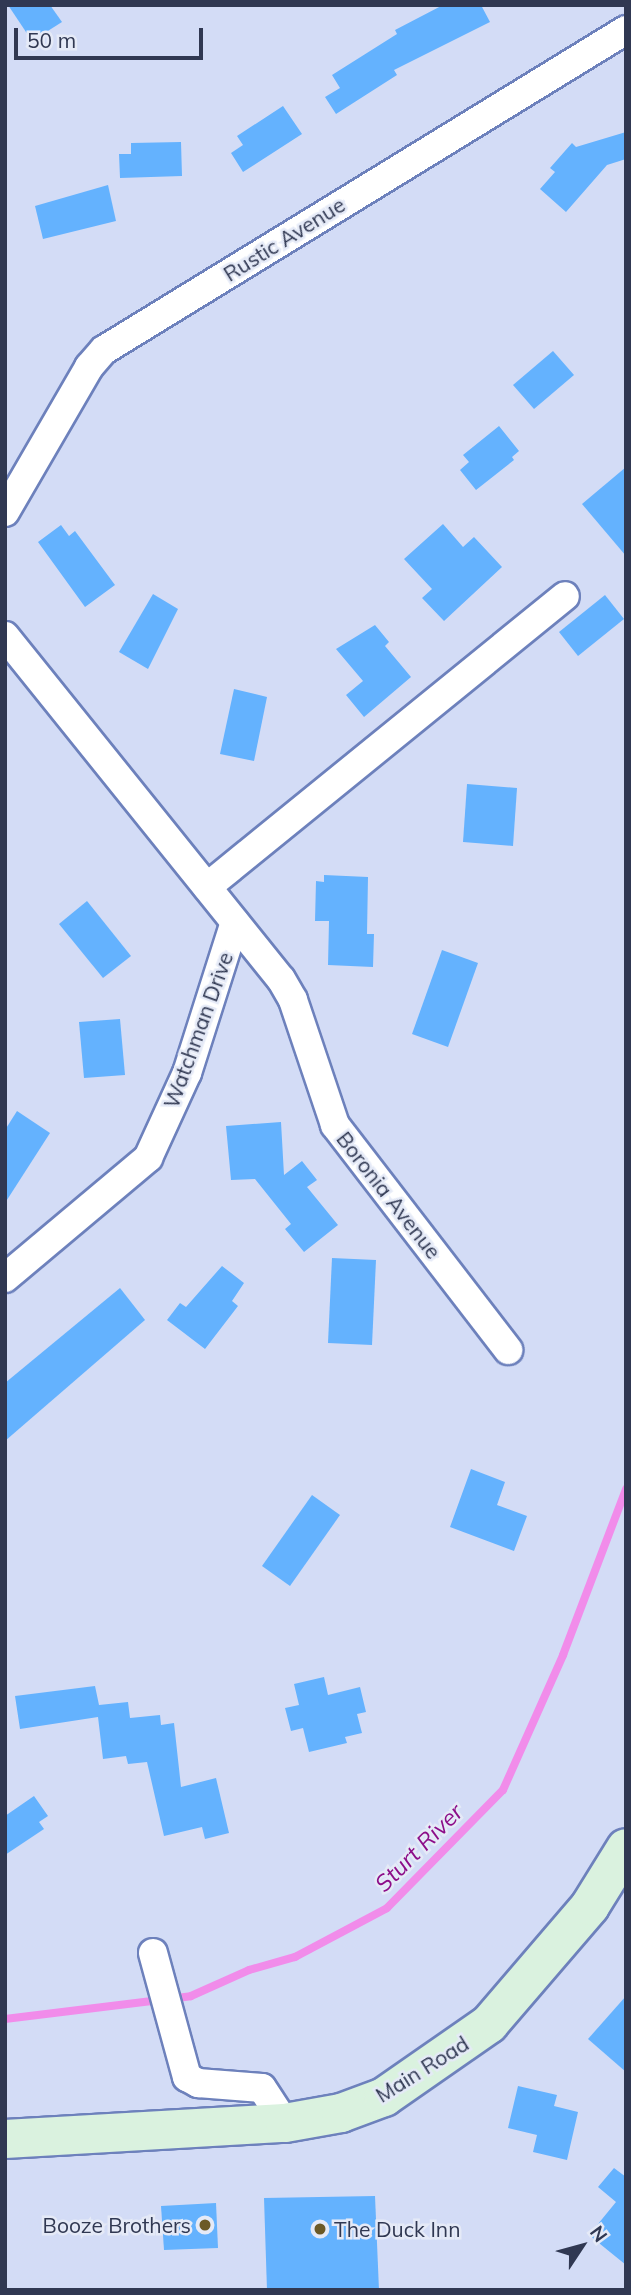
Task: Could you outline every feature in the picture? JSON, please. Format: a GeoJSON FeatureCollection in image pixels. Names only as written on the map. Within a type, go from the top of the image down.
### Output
{"type":"FeatureCollection","features":[{"type":"Feature","properties":{"kind":"main road","name":"Main Road"},"geometry":{"type":"LineString","coordinates":[[5,2139],[285,2123],[341,2113],[384,2097],[489,2024],[590,1906],[626,1848]]}},
{"type":"Feature","properties":{"kind":"street","name":"Rustic Avenue"},"geometry":{"type":"LineString","coordinates":[[5,512],[89,367],[104,350],[626,30]]}},
{"type":"Feature","properties":{"kind":"street"},"geometry":{"type":"LineString","coordinates":[[207,887],[565,596]]}},
{"type":"Feature","properties":{"kind":"street","name":"Boronia Avenue"},"geometry":{"type":"LineString","coordinates":[[5,636],[235,922],[293,1000],[335,1125],[508,1350]]}},
{"type":"Feature","properties":{"kind":"street","name":"Watchman Drive"},"geometry":{"type":"LineString","coordinates":[[5,1278],[148,1157],[187,1073],[235,922]]}},
{"type":"Feature","properties":{"kind":"street"},"geometry":{"type":"LineString","coordinates":[[153,1953],[187,2077],[198,2083],[262,2088],[285,2123]]}},
{"type":"Feature","properties":{"kind":"building"},"geometry":{"type":"Polygon","coordinates":[[[8,5],[50,5],[62,22],[32,41],[8,5]]]}},
{"type":"Feature","properties":{"kind":"building"},"geometry":{"type":"Polygon","coordinates":[[[443,5],[481,5],[490,22],[394,70],[397,75],[336,114],[325,97],[340,88],[332,75],[397,34],[395,30],[443,5]]]}},
{"type":"Feature","properties":{"kind":"building"},"geometry":{"type":"Polygon","coordinates":[[[283,106],[302,134],[243,172],[231,153],[243,145],[237,136],[283,106]]]}},
{"type":"Feature","properties":{"kind":"building"},"geometry":{"type":"Polygon","coordinates":[[[626,132],[626,159],[607,165],[566,212],[540,189],[555,172],[550,168],[572,143],[576,147],[626,132]]]}},
{"type":"Feature","properties":{"kind":"building"},"geometry":{"type":"Polygon","coordinates":[[[181,142],[182,176],[120,178],[119,154],[131,154],[131,143],[181,142]]]}},
{"type":"Feature","properties":{"kind":"building"},"geometry":{"type":"Polygon","coordinates":[[[108,185],[116,221],[43,239],[35,206],[108,185]]]}},
{"type":"Feature","properties":{"kind":"building"},"geometry":{"type":"Polygon","coordinates":[[[553,351],[574,375],[534,409],[513,385],[553,351]]]}},
{"type":"Feature","properties":{"kind":"building"},"geometry":{"type":"Polygon","coordinates":[[[499,426],[519,451],[512,457],[514,460],[476,490],[460,470],[469,462],[463,455],[499,426]]]}},
{"type":"Feature","properties":{"kind":"building"},"geometry":{"type":"Polygon","coordinates":[[[626,467],[626,556],[582,504],[626,467]]]}},
{"type":"Feature","properties":{"kind":"building"},"geometry":{"type":"Polygon","coordinates":[[[443,524],[463,547],[474,537],[502,567],[444,621],[422,598],[432,589],[404,559],[443,524]]]}},
{"type":"Feature","properties":{"kind":"building"},"geometry":{"type":"Polygon","coordinates":[[[61,525],[69,536],[75,531],[115,585],[85,607],[38,542],[61,525]]]}},
{"type":"Feature","properties":{"kind":"building"},"geometry":{"type":"Polygon","coordinates":[[[153,594],[178,609],[148,669],[119,652],[153,594]]]}},
{"type":"Feature","properties":{"kind":"building"},"geometry":{"type":"Polygon","coordinates":[[[605,595],[624,619],[578,656],[559,632],[605,595]]]}},
{"type":"Feature","properties":{"kind":"building"},"geometry":{"type":"Polygon","coordinates":[[[375,625],[389,642],[385,646],[411,677],[364,717],[346,695],[363,681],[336,649],[375,625]]]}},
{"type":"Feature","properties":{"kind":"building"},"geometry":{"type":"Polygon","coordinates":[[[234,689],[267,697],[254,761],[220,754],[234,689]]]}},
{"type":"Feature","properties":{"kind":"building"},"geometry":{"type":"Polygon","coordinates":[[[467,784],[517,788],[513,846],[463,842],[467,784]]]}},
{"type":"Feature","properties":{"kind":"building"},"geometry":{"type":"Polygon","coordinates":[[[324,875],[368,877],[367,934],[374,934],[373,967],[328,965],[329,921],[315,921],[316,881],[324,882],[324,875]]]}},
{"type":"Feature","properties":{"kind":"building"},"geometry":{"type":"Polygon","coordinates":[[[87,901],[131,956],[103,978],[59,924],[87,901]]]}},
{"type":"Feature","properties":{"kind":"building"},"geometry":{"type":"Polygon","coordinates":[[[442,950],[478,963],[448,1047],[412,1034],[442,950]]]}},
{"type":"Feature","properties":{"kind":"building"},"geometry":{"type":"Polygon","coordinates":[[[120,1019],[125,1075],[84,1078],[79,1022],[120,1019]]]}},
{"type":"Feature","properties":{"kind":"building"},"geometry":{"type":"Polygon","coordinates":[[[17,1111],[50,1133],[5,1203],[5,1130],[17,1111]]]}},
{"type":"Feature","properties":{"kind":"building"},"geometry":{"type":"Polygon","coordinates":[[[281,1122],[284,1175],[302,1161],[317,1180],[307,1187],[338,1225],[304,1252],[285,1229],[291,1224],[255,1179],[231,1180],[226,1126],[281,1122]]]}},
{"type":"Feature","properties":{"kind":"building"},"geometry":{"type":"Polygon","coordinates":[[[332,1258],[376,1260],[372,1345],[328,1343],[332,1258]]]}},
{"type":"Feature","properties":{"kind":"building"},"geometry":{"type":"Polygon","coordinates":[[[222,1266],[244,1283],[232,1301],[238,1306],[205,1349],[167,1320],[180,1303],[186,1307],[222,1266]]]}},
{"type":"Feature","properties":{"kind":"building"},"geometry":{"type":"Polygon","coordinates":[[[120,1288],[145,1320],[5,1441],[5,1383],[120,1288]]]}},
{"type":"Feature","properties":{"kind":"building"},"geometry":{"type":"Polygon","coordinates":[[[471,1469],[505,1482],[497,1505],[527,1516],[514,1551],[450,1527],[471,1469]]]}},
{"type":"Feature","properties":{"kind":"building"},"geometry":{"type":"Polygon","coordinates":[[[312,1495],[340,1515],[290,1586],[262,1566],[312,1495]]]}},
{"type":"Feature","properties":{"kind":"building"},"geometry":{"type":"Polygon","coordinates":[[[324,1677],[328,1695],[360,1687],[366,1712],[357,1714],[362,1733],[345,1737],[347,1743],[309,1752],[303,1728],[291,1731],[285,1708],[299,1705],[294,1684],[324,1677]]]}},
{"type":"Feature","properties":{"kind":"building"},"geometry":{"type":"Polygon","coordinates":[[[95,1686],[99,1705],[128,1702],[130,1718],[160,1715],[161,1725],[174,1723],[181,1787],[216,1778],[229,1833],[205,1839],[202,1827],[164,1836],[147,1762],[128,1764],[126,1756],[103,1759],[98,1717],[20,1729],[15,1696],[95,1686]]]}},
{"type":"Feature","properties":{"kind":"building"},"geometry":{"type":"Polygon","coordinates":[[[34,1796],[48,1816],[39,1822],[44,1829],[5,1855],[5,1816],[34,1796]]]}},
{"type":"Feature","properties":{"kind":"building"},"geometry":{"type":"Polygon","coordinates":[[[626,1996],[626,2072],[588,2039],[626,1996]]]}},
{"type":"Feature","properties":{"kind":"building"},"geometry":{"type":"Polygon","coordinates":[[[518,2086],[557,2095],[554,2106],[578,2112],[567,2160],[533,2152],[537,2135],[508,2128],[518,2086]]]}},
{"type":"Feature","properties":{"kind":"building"},"geometry":{"type":"Polygon","coordinates":[[[614,2168],[626,2177],[626,2265],[589,2235],[616,2202],[598,2187],[614,2168]]]}},
{"type":"Feature","properties":{"kind":"building"},"geometry":{"type":"Polygon","coordinates":[[[375,2196],[379,2290],[267,2290],[264,2198],[375,2196]]]}},
{"type":"Feature","properties":{"kind":"building"},"geometry":{"type":"Polygon","coordinates":[[[216,2203],[218,2248],[164,2250],[161,2206],[216,2203]]]}},
{"type":"Feature","properties":{"kind":"waterway","name":"Sturt River"},"geometry":{"type":"LineString","coordinates":[[5,2019],[191,1996],[249,1970],[295,1957],[387,1908],[503,1790],[563,1655],[626,1489]]}},
{"type":"Feature","properties":{"kind":"place","name":"Booze Brothers"},"geometry":{"type":"Point","coordinates":[205,2225]}},
{"type":"Feature","properties":{"kind":"place","name":"The Duck Inn"},"geometry":{"type":"Point","coordinates":[320,2229]}}]}
